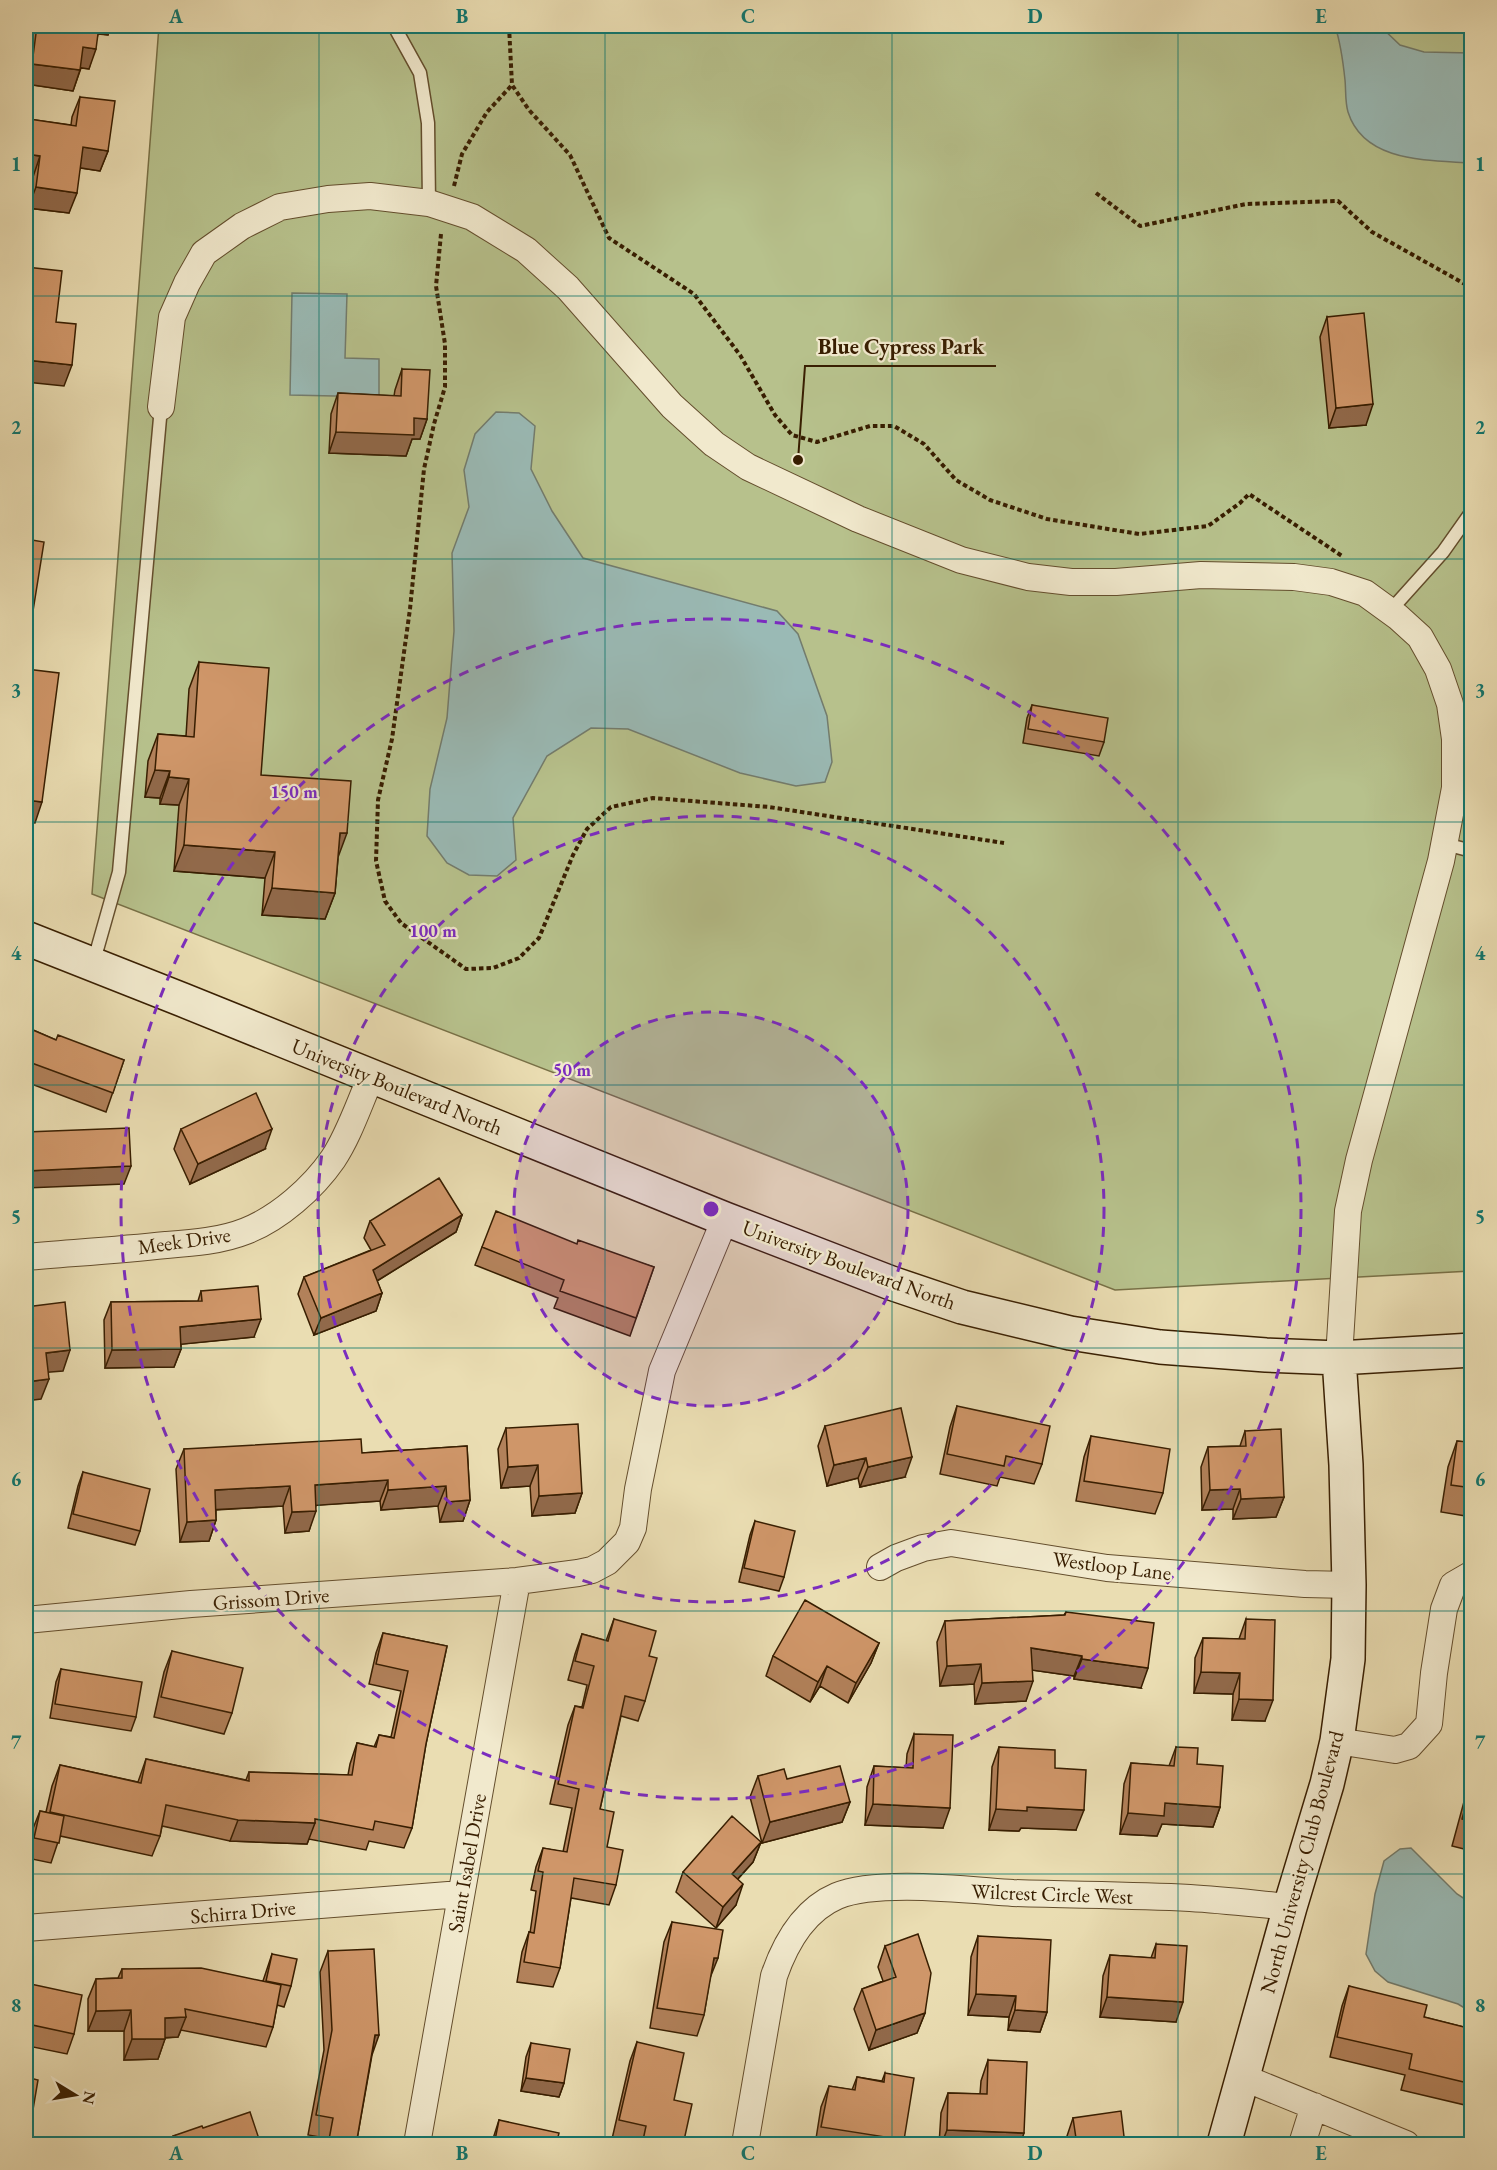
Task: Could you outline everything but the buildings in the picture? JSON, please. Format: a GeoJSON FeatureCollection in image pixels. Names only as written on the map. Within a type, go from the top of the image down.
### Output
{"type":"FeatureCollection","features":[{"type":"Feature","properties":{"kind":"street"},"geometry":{"type":"LineString","coordinates":[[161,407],[172,317],[187,283],[204,254],[242,226],[280,207],[328,199],[370,196],[438,205],[472,217],[526,250],[568,288],[672,406],[714,444],[748,467],[858,519],[961,560],[1028,576],[1071,582],[1116,582],[1201,575],[1294,577],[1331,582],[1365,593],[1390,611],[1420,637],[1438,669],[1450,704],[1455,739],[1455,789],[1445,844],[1359,1160],[1348,1211],[1339,1358]]}},
{"type":"Feature","properties":{"kind":"street","name":"University Boulevard North"},"geometry":{"type":"LineString","coordinates":[[26,938],[183,999],[725,1219],[891,1284],[962,1307],[1070,1333],[1160,1347],[1339,1358],[1472,1350]]}},
{"type":"Feature","properties":{"kind":"street","name":"Meek Drive"},"geometry":{"type":"LineString","coordinates":[[26,1257],[202,1242],[248,1231],[275,1215],[321,1175],[334,1158],[371,1077]]}},
{"type":"Feature","properties":{"kind":"street","name":"Grissom Drive"},"geometry":{"type":"LineString","coordinates":[[26,1620],[191,1604],[517,1581],[592,1570],[607,1562],[627,1542],[633,1528],[638,1489],[662,1371],[725,1219]]}},
{"type":"Feature","properties":{"kind":"street","name":"North University Club Boulevard"},"geometry":{"type":"LineString","coordinates":[[1224,2145],[1338,1741],[1348,1659],[1349,1585],[1346,1466],[1339,1358]]}},
{"type":"Feature","properties":{"kind":"street","name":"Westloop Lane"},"geometry":{"type":"LineString","coordinates":[[880,1567],[923,1548],[951,1543],[1107,1568],[1305,1584],[1349,1585]]}},
{"type":"Feature","properties":{"kind":"street"},"geometry":{"type":"LineString","coordinates":[[1338,1741],[1395,1750],[1409,1746],[1429,1724],[1444,1609],[1453,1585],[1472,1574]]}},
{"type":"Feature","properties":{"kind":"street","name":"Saint Isabel Drive"},"geometry":{"type":"LineString","coordinates":[[417,2145],[517,1581]]}},
{"type":"Feature","properties":{"kind":"street","name":"Wilcrest Circle West"},"geometry":{"type":"LineString","coordinates":[[745,2145],[774,1976],[782,1952],[799,1926],[834,1897],[851,1891],[904,1887],[1062,1895],[1190,1898],[1290,1907]]}},
{"type":"Feature","properties":{"kind":"street","name":"Schirra Drive"},"geometry":{"type":"LineString","coordinates":[[26,1928],[461,1894]]}},
{"type":"Feature","properties":{"kind":"street"},"geometry":{"type":"LineString","coordinates":[[1242,2078],[1406,2145]]}},
{"type":"Feature","properties":{"kind":"street"},"geometry":{"type":"LineString","coordinates":[[1302,2145],[1314,2106]]}},
{"type":"Feature","properties":{"kind":"lane"},"geometry":{"type":"LineString","coordinates":[[394,26],[420,73],[438,205]]}},
{"type":"Feature","properties":{"kind":"lane"},"geometry":{"type":"LineString","coordinates":[[93,965],[121,860],[161,407]]}},
{"type":"Feature","properties":{"kind":"lane"},"geometry":{"type":"LineString","coordinates":[[1390,611],[1443,552],[1472,511]]}},
{"type":"Feature","properties":{"kind":"lane"},"geometry":{"type":"LineString","coordinates":[[1445,844],[1472,851]]}},
{"type":"Feature","properties":{"kind":"path"},"geometry":{"type":"LineString","coordinates":[[509,26],[512,85],[529,110],[570,155],[609,238],[694,294],[740,355],[775,415],[792,435],[818,442],[870,426],[894,426],[924,444],[956,480],[990,500],[1047,519],[1139,534],[1208,526],[1249,494],[1345,558]]}},
{"type":"Feature","properties":{"kind":"path"},"geometry":{"type":"LineString","coordinates":[[512,85],[487,112],[462,154],[438,205],[441,231],[436,286],[445,344],[445,387],[424,469],[411,609],[392,739],[378,800],[376,861],[385,901],[401,923],[466,969],[493,969],[519,958],[539,938],[573,855],[587,829],[610,807],[653,798],[769,807],[1004,843]]}},
{"type":"Feature","properties":{"kind":"path"},"geometry":{"type":"LineString","coordinates":[[1096,193],[1140,226],[1246,204],[1338,201],[1372,232],[1472,288]]}},
{"type":"Feature","properties":{"kind":"green space"},"geometry":{"type":"Polygon","coordinates":[[[159,26],[1471,26],[1471,1271],[1115,1290],[92,894],[159,26]]]}},
{"type":"Feature","properties":{"kind":"water"},"geometry":{"type":"Polygon","coordinates":[[[1335,26],[1380,26],[1400,45],[1424,52],[1471,53],[1471,163],[1400,156],[1368,141],[1356,129],[1346,104],[1343,59],[1335,26]]]}},
{"type":"Feature","properties":{"kind":"water"},"geometry":{"type":"Polygon","coordinates":[[[292,293],[347,294],[345,358],[379,359],[379,397],[290,395],[292,293]]]}},
{"type":"Feature","properties":{"kind":"water"},"geometry":{"type":"Polygon","coordinates":[[[496,412],[519,413],[535,426],[531,469],[552,511],[583,558],[777,611],[798,634],[827,716],[832,762],[825,782],[796,786],[740,773],[628,729],[591,728],[547,756],[513,818],[516,860],[497,876],[469,875],[447,863],[427,836],[430,789],[447,718],[454,631],[452,553],[469,507],[464,470],[475,434],[496,412]]]}},
{"type":"Feature","properties":{"kind":"water"},"geometry":{"type":"Polygon","coordinates":[[[1411,1848],[1457,1894],[1471,1903],[1471,2012],[1458,2004],[1388,1982],[1375,1971],[1366,1954],[1375,1894],[1384,1861],[1400,1849],[1411,1848]]]}},
{"type":"Feature","properties":{"kind":"place","name":"Blue Cypress Park"},"geometry":{"type":"Point","coordinates":[798,460]}}]}
